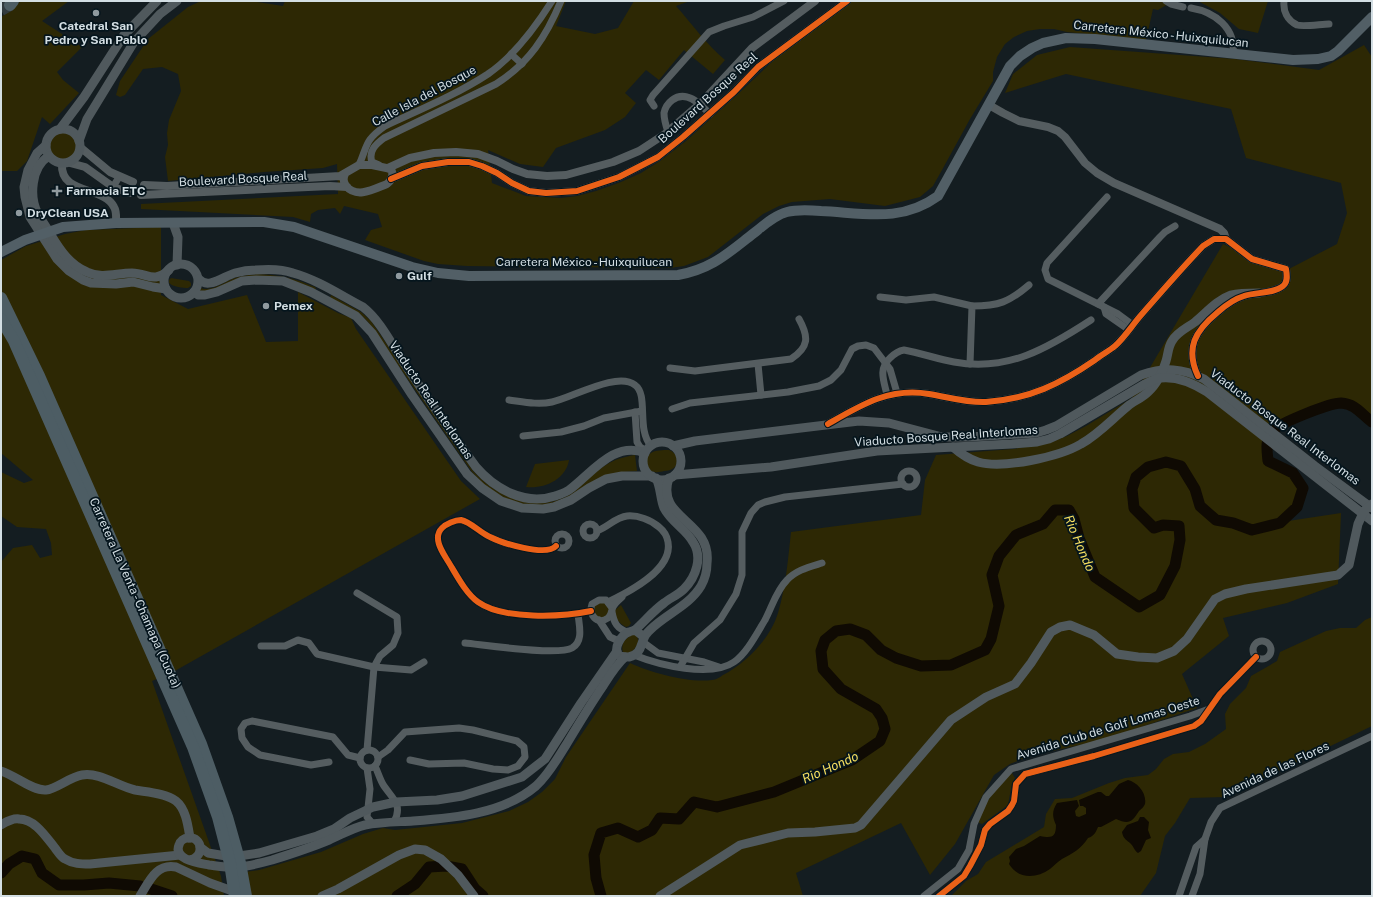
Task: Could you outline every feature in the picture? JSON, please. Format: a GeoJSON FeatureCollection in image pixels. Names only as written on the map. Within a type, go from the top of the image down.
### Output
{"type":"FeatureCollection","features":[{"type":"Feature","properties":{"kind":"highway","name":"Carretera La Venta - Chamapa (Cuota)"},"geometry":{"type":"LineString","coordinates":[[1,298],[39,376],[202,744],[219,791],[230,844],[230,862],[235,896]]}},
{"type":"Feature","properties":{"kind":"highway","name":"Carretera La Venta - Chamapa (Cuota)"},"geometry":{"type":"LineString","coordinates":[[1,319],[14,341],[171,696],[230,844],[246,896]]}},
{"type":"Feature","properties":{"kind":"main road"},"geometry":{"type":"LineString","coordinates":[[49,156],[43,160],[36,173],[33,196],[37,213],[68,259],[86,272],[101,275],[133,273],[156,278],[173,268],[187,266],[193,269],[199,279],[194,292],[187,297],[179,298],[172,295],[166,289],[132,282],[116,284],[92,283],[72,274],[57,259],[30,217],[25,197],[24,187],[28,170],[37,153],[46,146],[50,135],[60,129],[84,97],[124,35],[157,1]]}},
{"type":"Feature","properties":{"kind":"main road"},"geometry":{"type":"LineString","coordinates":[[46,146],[49,156],[57,163],[66,164],[75,159],[79,154],[80,144],[87,119],[134,42],[160,14],[177,1]]}},
{"type":"Feature","properties":{"kind":"main road","name":"Carretera México - Huixquilucan"},"geometry":{"type":"LineString","coordinates":[[1,252],[25,240],[63,227],[116,223],[264,222],[294,227],[412,267],[438,273],[461,275],[678,275],[695,272],[717,262],[770,220],[787,212],[806,210],[882,215],[907,212],[930,202],[938,196],[1010,66],[1020,56],[1042,43],[1066,38],[1095,39],[1293,60],[1308,60],[1331,56],[1342,48],[1372,17]]}},
{"type":"Feature","properties":{"kind":"main road"},"geometry":{"type":"LineString","coordinates":[[60,129],[68,129],[75,133],[80,144]]}},
{"type":"Feature","properties":{"kind":"main road"},"geometry":{"type":"LineString","coordinates":[[166,289],[166,276],[173,268],[178,237],[173,223]]}},
{"type":"Feature","properties":{"kind":"main road","name":"Viaducto Real Interlomas"},"geometry":{"type":"LineString","coordinates":[[199,279],[205,284],[215,282],[233,273],[242,271],[286,271],[317,283],[363,307],[381,327],[476,467],[485,477],[511,493],[534,499],[552,497],[568,491],[610,457],[632,450],[647,450]]}},
{"type":"Feature","properties":{"kind":"main road","name":"Viaducto Real Interlomas"},"geometry":{"type":"LineString","coordinates":[[194,292],[198,295],[205,295],[217,292],[242,281],[283,281],[312,292],[356,316],[372,333],[412,396],[467,474],[482,488],[501,501],[522,508],[542,509],[554,507],[572,500],[589,488],[606,479],[622,476],[654,477]]}},
{"type":"Feature","properties":{"kind":"main road"},"geometry":{"type":"LineString","coordinates":[[953,447],[966,458],[979,463],[992,464],[1026,462],[1046,458],[1071,450],[1106,427],[1118,415],[1148,392],[1153,386],[1165,363],[1172,341],[1179,333],[1219,301],[1232,295],[1259,293]]}},
{"type":"Feature","properties":{"kind":"main road","name":"Viaducto Bosque Real Interlomas"},"geometry":{"type":"LineString","coordinates":[[674,446],[695,441],[859,421],[889,423],[942,437],[1036,433],[1056,426],[1141,375],[1155,370],[1179,370],[1198,376],[1210,389],[1371,520]]}},
{"type":"Feature","properties":{"kind":"main road","name":"Viaducto Bosque Real Interlomas"},"geometry":{"type":"LineString","coordinates":[[672,476],[771,466],[878,451],[1012,444],[1049,439],[1145,384],[1160,378],[1177,379],[1210,389],[1372,508]]}},
{"type":"Feature","properties":{"kind":"main road"},"geometry":{"type":"LineString","coordinates":[[654,477],[664,480],[672,476],[680,468],[681,460],[679,452],[674,446],[662,442],[647,450],[643,460],[645,468],[654,477],[659,486],[664,508],[675,523],[684,530],[698,551],[698,562],[693,577],[684,589],[664,603],[632,631],[623,636],[546,759],[522,778],[462,796],[437,800],[396,802],[372,807],[350,818],[334,829],[317,836],[259,853],[232,857],[208,853],[200,847],[197,841],[190,838],[184,838],[179,844],[178,849],[180,855],[189,860],[209,865],[239,867],[290,854],[354,829],[373,824],[444,819],[466,815],[487,810],[521,797],[545,777],[618,664],[638,652],[644,639],[658,622],[684,604],[697,592],[706,576],[708,555],[706,545],[702,536],[695,528],[679,516],[671,504],[667,488],[672,476]]}},
{"type":"Feature","properties":{"kind":"main road"},"geometry":{"type":"LineString","coordinates":[[660,896],[740,845],[788,833],[855,828],[861,825],[951,720],[986,696],[1015,684],[1031,663],[1051,632],[1060,627],[1070,625],[1094,635],[1118,654],[1157,658],[1174,651],[1187,639],[1215,599],[1225,594],[1246,589],[1338,576],[1349,565],[1358,524],[1364,511],[1372,504]]}},
{"type":"Feature","properties":{"kind":"main road"},"geometry":{"type":"LineString","coordinates":[[632,631],[644,639]]}},
{"type":"Feature","properties":{"kind":"main road"},"geometry":{"type":"LineString","coordinates":[[618,646],[620,656],[630,656]]}},
{"type":"Feature","properties":{"kind":"main road"},"geometry":{"type":"LineString","coordinates":[[1,771],[8,773],[37,789],[47,790],[74,776],[84,774],[96,775],[134,790],[165,796],[176,801],[182,809],[190,838]]}},
{"type":"Feature","properties":{"kind":"main road"},"geometry":{"type":"LineString","coordinates":[[1,825],[10,820],[19,819],[27,821],[45,835],[64,858],[77,864],[180,855]]}},
{"type":"Feature","properties":{"kind":"main road"},"geometry":{"type":"LineString","coordinates":[[189,860],[196,857],[200,852],[200,847]]}},
{"type":"Feature","properties":{"kind":"main road"},"geometry":{"type":"LineString","coordinates":[[322,896],[338,889],[408,850],[415,849],[425,850],[442,859],[454,870],[474,896]]}},
{"type":"Feature","properties":{"kind":"main road"},"geometry":{"type":"LineString","coordinates":[[140,896],[156,871],[171,866],[183,869],[225,889],[249,896]]}},
{"type":"Feature","properties":{"kind":"street","name":"Calle Isla del Bosque"},"geometry":{"type":"LineString","coordinates":[[359,166],[364,148],[368,140],[375,133],[385,126],[466,87],[489,73],[511,54],[538,23],[552,1]]}},
{"type":"Feature","properties":{"kind":"street","name":"Calle Isla del Bosque"},"geometry":{"type":"LineString","coordinates":[[379,166],[372,162],[372,151],[376,144],[384,138],[496,84],[522,64],[541,41],[561,1]]}},
{"type":"Feature","properties":{"kind":"street"},"geometry":{"type":"LineString","coordinates":[[665,112],[655,107],[650,100],[709,32],[753,17],[784,1]]}},
{"type":"Feature","properties":{"kind":"street","name":"Boulevard Bosque Real"},"geometry":{"type":"LineString","coordinates":[[388,168],[416,157],[434,153],[456,152],[478,154],[497,160],[513,169],[527,174],[548,176],[566,175],[614,162],[639,151],[668,132],[700,105],[752,48],[815,1]]}},
{"type":"Feature","properties":{"kind":"street","name":"Boulevard Bosque Real"},"geometry":{"type":"LineString","coordinates":[[141,195],[154,196],[330,186],[347,187],[350,190],[361,193],[387,184],[391,180],[422,166],[448,162],[468,162],[492,171],[529,191],[546,193],[577,191],[619,177],[658,157],[710,114],[758,67],[847,1]]}},
{"type":"Feature","properties":{"kind":"street"},"geometry":{"type":"LineString","coordinates":[[1166,1],[1183,7]]}},
{"type":"Feature","properties":{"kind":"street"},"geometry":{"type":"LineString","coordinates":[[1284,1],[1286,17],[1298,25],[1329,24]]}},
{"type":"Feature","properties":{"kind":"street"},"geometry":{"type":"LineString","coordinates":[[1191,8],[1207,13],[1225,26],[1232,38],[1233,54]]}},
{"type":"Feature","properties":{"kind":"street"},"geometry":{"type":"LineString","coordinates":[[511,54],[522,64]]}},
{"type":"Feature","properties":{"kind":"street"},"geometry":{"type":"LineString","coordinates":[[668,132],[665,121],[665,112],[669,102],[674,98],[680,96],[693,99],[710,114]]}},
{"type":"Feature","properties":{"kind":"street"},"geometry":{"type":"LineString","coordinates":[[989,104],[1019,121],[1048,127],[1065,137],[1085,163],[1097,173],[1131,191],[1220,229],[1224,233],[1226,239]]}},
{"type":"Feature","properties":{"kind":"street"},"geometry":{"type":"LineString","coordinates":[[80,144],[103,167],[119,177],[133,182]]}},
{"type":"Feature","properties":{"kind":"street"},"geometry":{"type":"LineString","coordinates":[[116,223],[115,210],[106,198],[65,179],[62,170],[66,164],[89,169],[113,187],[130,193]]}},
{"type":"Feature","properties":{"kind":"street"},"geometry":{"type":"LineString","coordinates":[[347,187],[344,181],[345,174],[348,170],[359,166],[379,166],[391,169],[393,173],[391,180]]}},
{"type":"Feature","properties":{"kind":"street","name":"Boulevard Bosque Real"},"geometry":{"type":"LineString","coordinates":[[144,185],[155,186],[345,174]]}},
{"type":"Feature","properties":{"kind":"street"},"geometry":{"type":"LineString","coordinates":[[113,187],[119,177]]}},
{"type":"Feature","properties":{"kind":"street"},"geometry":{"type":"LineString","coordinates":[[154,196],[155,186]]}},
{"type":"Feature","properties":{"kind":"street"},"geometry":{"type":"LineString","coordinates":[[1107,197],[1047,263],[1045,270],[1048,279],[1118,314],[1131,328]]}},
{"type":"Feature","properties":{"kind":"street"},"geometry":{"type":"LineString","coordinates":[[1101,306],[1160,237],[1175,226]]}},
{"type":"Feature","properties":{"kind":"street"},"geometry":{"type":"LineString","coordinates":[[828,424],[853,410],[887,395],[897,393],[914,392],[971,402],[985,402],[1012,399],[1038,392],[1055,385],[1080,370],[1114,346],[1203,246],[1220,238],[1226,239],[1252,259],[1286,269],[1287,278],[1283,286],[1276,289],[1234,299],[1209,319],[1198,333],[1193,345],[1192,357],[1198,376]]}},
{"type":"Feature","properties":{"kind":"street"},"geometry":{"type":"LineString","coordinates":[[880,298],[906,300],[934,298],[972,306],[986,306],[999,304],[1015,297],[1029,285]]}},
{"type":"Feature","properties":{"kind":"street"},"geometry":{"type":"LineString","coordinates":[[970,364],[972,306]]}},
{"type":"Feature","properties":{"kind":"street"},"geometry":{"type":"LineString","coordinates":[[670,368],[695,371],[791,359],[799,354],[806,341],[805,330],[799,319]]}},
{"type":"Feature","properties":{"kind":"street"},"geometry":{"type":"LineString","coordinates":[[887,395],[883,370],[885,363],[894,354],[904,350],[943,360],[970,364],[1008,361],[1037,352],[1055,343],[1091,320]]}},
{"type":"Feature","properties":{"kind":"street"},"geometry":{"type":"LineString","coordinates":[[672,409],[690,403],[802,390],[819,386],[831,380],[841,370],[852,349],[858,346],[866,345],[874,348],[892,373],[897,393]]}},
{"type":"Feature","properties":{"kind":"street"},"geometry":{"type":"LineString","coordinates":[[758,364],[761,395]]}},
{"type":"Feature","properties":{"kind":"street"},"geometry":{"type":"LineString","coordinates":[[510,400],[528,403],[552,402],[593,387],[623,381],[635,385],[639,390],[638,411],[647,450]]}},
{"type":"Feature","properties":{"kind":"street"},"geometry":{"type":"LineString","coordinates":[[523,436],[573,430],[604,418],[638,411]]}},
{"type":"Feature","properties":{"kind":"street"},"geometry":{"type":"LineString","coordinates":[[680,667],[694,643],[720,620],[736,594],[742,576],[742,532],[751,513],[758,506],[765,502],[785,497],[903,484]]}},
{"type":"Feature","properties":{"kind":"street"},"geometry":{"type":"LineString","coordinates":[[597,531],[605,528],[620,518],[626,516],[636,516],[662,529],[666,535],[669,551],[664,563],[647,579],[626,593],[611,607],[608,618],[599,620]]}},
{"type":"Feature","properties":{"kind":"street"},"geometry":{"type":"LineString","coordinates":[[556,546],[554,548],[544,550],[517,546],[490,537],[478,531],[469,523],[460,520],[450,523],[442,528],[438,535],[439,545],[444,555],[469,593],[478,602],[491,610],[511,614],[528,615],[578,614],[591,611]]}},
{"type":"Feature","properties":{"kind":"street"},"geometry":{"type":"LineString","coordinates":[[630,656],[653,662],[702,670],[721,668],[734,662],[750,645],[770,610],[778,592],[787,579],[801,570],[822,563]]}},
{"type":"Feature","properties":{"kind":"street"},"geometry":{"type":"LineString","coordinates":[[357,593],[397,617],[398,633],[393,645],[380,656],[374,667],[367,750]]}},
{"type":"Feature","properties":{"kind":"street"},"geometry":{"type":"LineString","coordinates":[[618,646],[599,620],[593,617],[591,608],[595,601],[603,599],[611,607],[616,626],[621,630],[632,631]]}},
{"type":"Feature","properties":{"kind":"street"},"geometry":{"type":"LineString","coordinates":[[465,643],[547,651],[573,648],[580,638],[578,614]]}},
{"type":"Feature","properties":{"kind":"street"},"geometry":{"type":"LineString","coordinates":[[644,639],[658,653],[704,662],[721,668]]}},
{"type":"Feature","properties":{"kind":"street"},"geometry":{"type":"LineString","coordinates":[[261,646],[284,646],[298,640],[309,643],[318,654],[374,667],[411,670],[424,662]]}},
{"type":"Feature","properties":{"kind":"street"},"geometry":{"type":"LineString","coordinates":[[1209,709],[1220,694],[1256,657]]}},
{"type":"Feature","properties":{"kind":"street","name":"Avenida Club de Golf Lomas Oeste"},"geometry":{"type":"LineString","coordinates":[[924,896],[958,869],[969,850],[974,824],[986,797],[1011,769],[1209,709]]}},
{"type":"Feature","properties":{"kind":"street","name":"Avenida Club de Golf Lomas Oeste"},"geometry":{"type":"LineString","coordinates":[[939,896],[964,876],[981,844],[985,830],[990,824],[1008,811],[1014,801],[1016,784],[1025,774],[1094,756],[1194,726],[1201,721],[1209,709]]}},
{"type":"Feature","properties":{"kind":"street"},"geometry":{"type":"LineString","coordinates":[[329,762],[311,765],[260,755],[248,747],[242,738],[241,729],[245,723],[252,721],[333,737],[348,755],[360,758]]}},
{"type":"Feature","properties":{"kind":"street"},"geometry":{"type":"LineString","coordinates":[[394,822],[398,810],[396,802],[383,785],[375,766],[378,757],[388,750],[405,732],[459,728],[473,730],[517,741],[524,747],[526,757],[518,766],[508,770],[493,769],[464,763],[429,764],[410,760]]}},
{"type":"Feature","properties":{"kind":"street","name":"Avenida de las Flores"},"geometry":{"type":"LineString","coordinates":[[1205,839],[1211,822],[1220,808],[1372,736]]}},
{"type":"Feature","properties":{"kind":"street"},"geometry":{"type":"LineString","coordinates":[[375,766],[367,768],[363,766],[360,762],[360,758],[362,753],[367,750],[376,753],[378,757]]}},
{"type":"Feature","properties":{"kind":"street"},"geometry":{"type":"LineString","coordinates":[[367,768],[370,789],[368,817],[373,824]]}},
{"type":"Feature","properties":{"kind":"street"},"geometry":{"type":"LineString","coordinates":[[1011,769],[1020,778]]}},
{"type":"Feature","properties":{"kind":"street"},"geometry":{"type":"LineString","coordinates":[[974,824],[985,830]]}},
{"type":"Feature","properties":{"kind":"street"},"geometry":{"type":"LineString","coordinates":[[1180,896],[1196,847],[1205,839]]}},
{"type":"Feature","properties":{"kind":"street"},"geometry":{"type":"LineString","coordinates":[[1192,896],[1200,874],[1205,839]]}},
{"type":"Feature","properties":{"kind":"shaded area"},"geometry":{"type":"Polygon","coordinates":[[[20,1],[69,1],[42,21],[82,47],[57,72],[63,80],[79,93],[50,124],[42,117],[27,161],[17,171],[1,171],[1,17],[13,9],[20,1]]]}},
{"type":"Feature","properties":{"kind":"shaded area"},"geometry":{"type":"Polygon","coordinates":[[[201,1],[251,1],[283,6],[285,1],[566,1],[556,26],[595,34],[618,28],[634,1],[690,1],[676,6],[706,41],[725,60],[713,74],[684,50],[659,80],[646,70],[625,93],[636,103],[625,117],[605,130],[556,148],[543,167],[520,164],[488,150],[492,183],[526,196],[561,198],[596,191],[621,182],[641,173],[660,161],[686,141],[775,59],[852,1],[1173,1],[1158,10],[1153,9],[1146,40],[1067,32],[1054,29],[1027,31],[1014,37],[1005,44],[997,57],[993,72],[993,81],[933,186],[920,197],[885,206],[830,199],[792,202],[779,206],[763,214],[708,257],[684,266],[670,268],[467,266],[438,264],[424,261],[365,240],[371,230],[382,227],[378,214],[344,206],[340,214],[335,208],[318,210],[311,214],[310,222],[293,217],[141,209],[141,204],[338,194],[337,164],[323,168],[168,181],[165,157],[168,145],[167,133],[169,120],[181,91],[178,74],[162,67],[143,69],[125,95],[120,97],[116,95],[120,81],[148,39],[188,7],[201,1]]]}},
{"type":"Feature","properties":{"kind":"shaded area"},"geometry":{"type":"Polygon","coordinates":[[[1198,1],[1268,1],[1258,33],[1239,29],[1220,13],[1198,1]]]}},
{"type":"Feature","properties":{"kind":"shaded area"},"geometry":{"type":"Polygon","coordinates":[[[1364,45],[1372,57],[1372,418],[1356,403],[1341,400],[1323,404],[1279,421],[1269,430],[1263,447],[1265,463],[1291,475],[1299,488],[1295,505],[1278,520],[1262,525],[1341,513],[1338,584],[1287,603],[1223,618],[1229,636],[1182,674],[1197,708],[1103,740],[1029,756],[1010,764],[994,775],[955,844],[930,875],[901,823],[796,873],[803,896],[246,896],[244,872],[259,870],[321,852],[363,834],[383,828],[395,830],[462,823],[509,811],[528,802],[542,792],[555,779],[566,757],[630,663],[681,679],[702,681],[713,680],[732,670],[756,649],[763,641],[774,623],[781,603],[788,562],[791,532],[921,515],[925,480],[936,455],[1013,449],[1049,443],[1086,426],[1132,398],[1223,244],[1283,272],[1337,244],[1347,213],[1341,183],[1246,158],[1231,109],[1066,74],[1005,93],[1013,74],[1037,55],[1070,47],[1235,59],[1319,70],[1364,45]]]}},
{"type":"Feature","properties":{"kind":"shaded area"},"geometry":{"type":"Polygon","coordinates":[[[63,132],[73,136],[77,146],[73,156],[63,160],[53,156],[49,146],[53,136],[63,132]]]}},
{"type":"Feature","properties":{"kind":"shaded area"},"geometry":{"type":"Polygon","coordinates":[[[161,227],[161,295],[188,309],[247,295],[266,342],[298,341],[298,292],[338,313],[351,318],[356,329],[461,481],[480,499],[173,672],[152,681],[221,876],[224,896],[1,896],[1,562],[13,548],[32,545],[40,558],[52,555],[51,543],[46,529],[17,527],[1,516],[1,472],[24,483],[33,480],[1,453],[1,260],[26,246],[65,234],[86,230],[161,227]]]}},
{"type":"Feature","properties":{"kind":"shaded area"},"geometry":{"type":"Polygon","coordinates":[[[257,274],[273,275],[293,279],[315,287],[316,289],[271,277],[205,292],[199,291],[200,288],[214,288],[238,277],[257,274]]]}},
{"type":"Feature","properties":{"kind":"shaded area"},"geometry":{"type":"Polygon","coordinates":[[[171,278],[189,281],[191,286],[186,288],[173,285],[169,283],[171,278]]]}},
{"type":"Feature","properties":{"kind":"shaded area"},"geometry":{"type":"Polygon","coordinates":[[[331,295],[361,312],[371,321],[473,471],[493,488],[505,495],[530,503],[543,503],[556,500],[571,494],[601,468],[612,461],[635,455],[637,471],[623,472],[570,497],[543,506],[524,505],[504,498],[485,486],[472,472],[369,323],[360,314],[330,298],[331,295]]]}},
{"type":"Feature","properties":{"kind":"shaded area"},"geometry":{"type":"Polygon","coordinates":[[[669,450],[674,453],[676,457],[677,462],[675,467],[668,471],[653,472],[647,467],[646,459],[649,455],[657,451],[669,450]]]}},
{"type":"Feature","properties":{"kind":"shaded area"},"geometry":{"type":"Polygon","coordinates":[[[569,460],[564,473],[554,481],[540,486],[526,487],[535,464],[569,460]]]}},
{"type":"Feature","properties":{"kind":"shaded area"},"geometry":{"type":"Polygon","coordinates":[[[601,602],[608,607],[609,610],[604,617],[601,618],[594,613],[593,610],[598,603],[601,602]]]}},
{"type":"Feature","properties":{"kind":"shaded area"},"geometry":{"type":"Polygon","coordinates":[[[621,605],[631,623],[626,627],[619,622],[616,616],[615,610],[621,605]]]}},
{"type":"Feature","properties":{"kind":"shaded area"},"geometry":{"type":"Polygon","coordinates":[[[1372,617],[1372,726],[1225,797],[1190,798],[1175,823],[1165,836],[1156,873],[1140,896],[951,896],[966,881],[978,874],[986,862],[1044,827],[1046,814],[1055,799],[1072,798],[1125,778],[1148,775],[1156,769],[1164,759],[1173,754],[1189,752],[1205,744],[1226,729],[1225,714],[1230,704],[1246,688],[1251,676],[1277,661],[1280,652],[1326,631],[1340,628],[1356,628],[1365,620],[1372,617]]]}},
{"type":"Feature","properties":{"kind":"shaded area"},"geometry":{"type":"Polygon","coordinates":[[[635,633],[638,639],[636,647],[629,654],[623,653],[622,646],[624,641],[635,633]]]}},
{"type":"Feature","properties":{"kind":"shaded area"},"geometry":{"type":"Polygon","coordinates":[[[1012,773],[1015,778],[1012,783],[1008,805],[982,824],[979,823],[979,818],[986,804],[1002,782],[1012,773]]]}},
{"type":"Feature","properties":{"kind":"shaded area"},"geometry":{"type":"Polygon","coordinates":[[[1128,780],[1135,783],[1141,789],[1145,800],[1144,806],[1132,820],[1124,822],[1116,819],[1101,827],[1098,827],[1096,832],[1088,838],[1083,845],[1060,860],[1050,869],[1039,875],[1022,875],[1017,873],[1009,864],[1009,857],[1016,849],[1040,836],[1050,837],[1054,835],[1056,825],[1053,814],[1057,803],[1077,800],[1079,806],[1075,811],[1076,816],[1079,817],[1086,814],[1086,808],[1080,806],[1079,800],[1098,792],[1109,796],[1119,784],[1128,780]]]}},
{"type":"Feature","properties":{"kind":"shaded area"},"geometry":{"type":"Polygon","coordinates":[[[1140,817],[1144,817],[1149,822],[1148,830],[1151,838],[1146,840],[1141,851],[1138,853],[1124,838],[1122,832],[1127,825],[1138,821],[1140,817]]]}},
{"type":"Feature","properties":{"kind":"waterway","name":"Rio Hondo"},"geometry":{"type":"LineString","coordinates":[[601,896],[596,878],[594,855],[601,833],[618,828],[638,837],[652,830],[660,818],[679,819],[694,802],[717,807],[774,792],[852,760],[880,741],[885,729],[882,718],[876,709],[841,689],[823,669],[821,651],[825,640],[836,631],[850,629],[866,635],[881,650],[896,658],[921,666],[951,665],[985,650],[991,639],[999,606],[992,575],[999,556],[1016,535],[1043,524],[1055,510],[1069,510],[1074,519],[1079,538],[1095,577],[1139,607],[1160,595],[1175,566],[1180,540],[1179,526],[1163,525],[1154,528],[1134,508],[1132,489],[1136,477],[1148,467],[1166,462],[1181,466],[1195,489],[1200,506],[1216,520],[1233,523],[1252,530],[1280,523],[1297,507],[1303,488],[1293,473],[1268,461],[1267,442],[1272,431],[1284,423],[1305,414],[1326,406],[1341,403],[1351,405],[1372,422]]}},
{"type":"Feature","properties":{"kind":"waterway"},"geometry":{"type":"LineString","coordinates":[[1,873],[9,864],[22,856],[35,859],[42,873],[59,885],[109,883],[140,886]]}},
{"type":"Feature","properties":{"kind":"waterway","name":"Rio Hondo"},"geometry":{"type":"LineString","coordinates":[[397,896],[415,884],[429,867],[446,866],[462,869],[475,889],[483,896]]}},
{"type":"Feature","properties":{"kind":"waterway"},"geometry":{"type":"LineString","coordinates":[[151,889],[172,896]]}},
{"type":"Feature","properties":{"kind":"tunnel"},"geometry":{"type":"LineString","coordinates":[[1,10],[10,5]]}},
{"type":"Feature","properties":{"kind":"cycle path"},"geometry":{"type":"LineString","coordinates":[[391,179],[422,166],[448,162],[469,162],[482,166],[529,191],[546,193],[577,191],[619,177],[658,157],[734,92],[758,67],[847,1]]}},
{"type":"Feature","properties":{"kind":"cycle path"},"geometry":{"type":"LineString","coordinates":[[828,424],[864,404],[889,395],[915,392],[965,401],[986,402],[1017,398],[1057,383],[1082,369],[1115,346],[1203,246],[1214,239],[1226,239],[1252,259],[1286,269],[1287,276],[1285,284],[1279,289],[1240,297],[1221,309],[1203,326],[1194,341],[1192,357],[1198,376]]}},
{"type":"Feature","properties":{"kind":"cycle path"},"geometry":{"type":"LineString","coordinates":[[556,546],[551,549],[543,550],[524,548],[490,537],[461,520],[453,521],[446,525],[442,528],[438,535],[442,551],[465,588],[473,598],[489,608],[502,612],[533,616],[565,615],[591,611]]}},
{"type":"Feature","properties":{"kind":"cycle path"},"geometry":{"type":"LineString","coordinates":[[939,896],[964,876],[981,845],[985,830],[990,824],[1008,811],[1014,801],[1016,784],[1025,774],[1094,756],[1194,726],[1201,721],[1220,694],[1256,657]]}},
{"type":"Feature","properties":{"kind":"place","name":"Catedral San Pedro y San Pablo"},"geometry":{"type":"Point","coordinates":[96,13]}},
{"type":"Feature","properties":{"kind":"place","name":"Farmacia ETC"},"geometry":{"type":"Point","coordinates":[57,191]}},
{"type":"Feature","properties":{"kind":"place","name":"DryClean USA"},"geometry":{"type":"Point","coordinates":[19,213]}},
{"type":"Feature","properties":{"kind":"place","name":"Gulf"},"geometry":{"type":"Point","coordinates":[399,276]}},
{"type":"Feature","properties":{"kind":"place","name":"Pemex"},"geometry":{"type":"Point","coordinates":[266,306]}}]}
